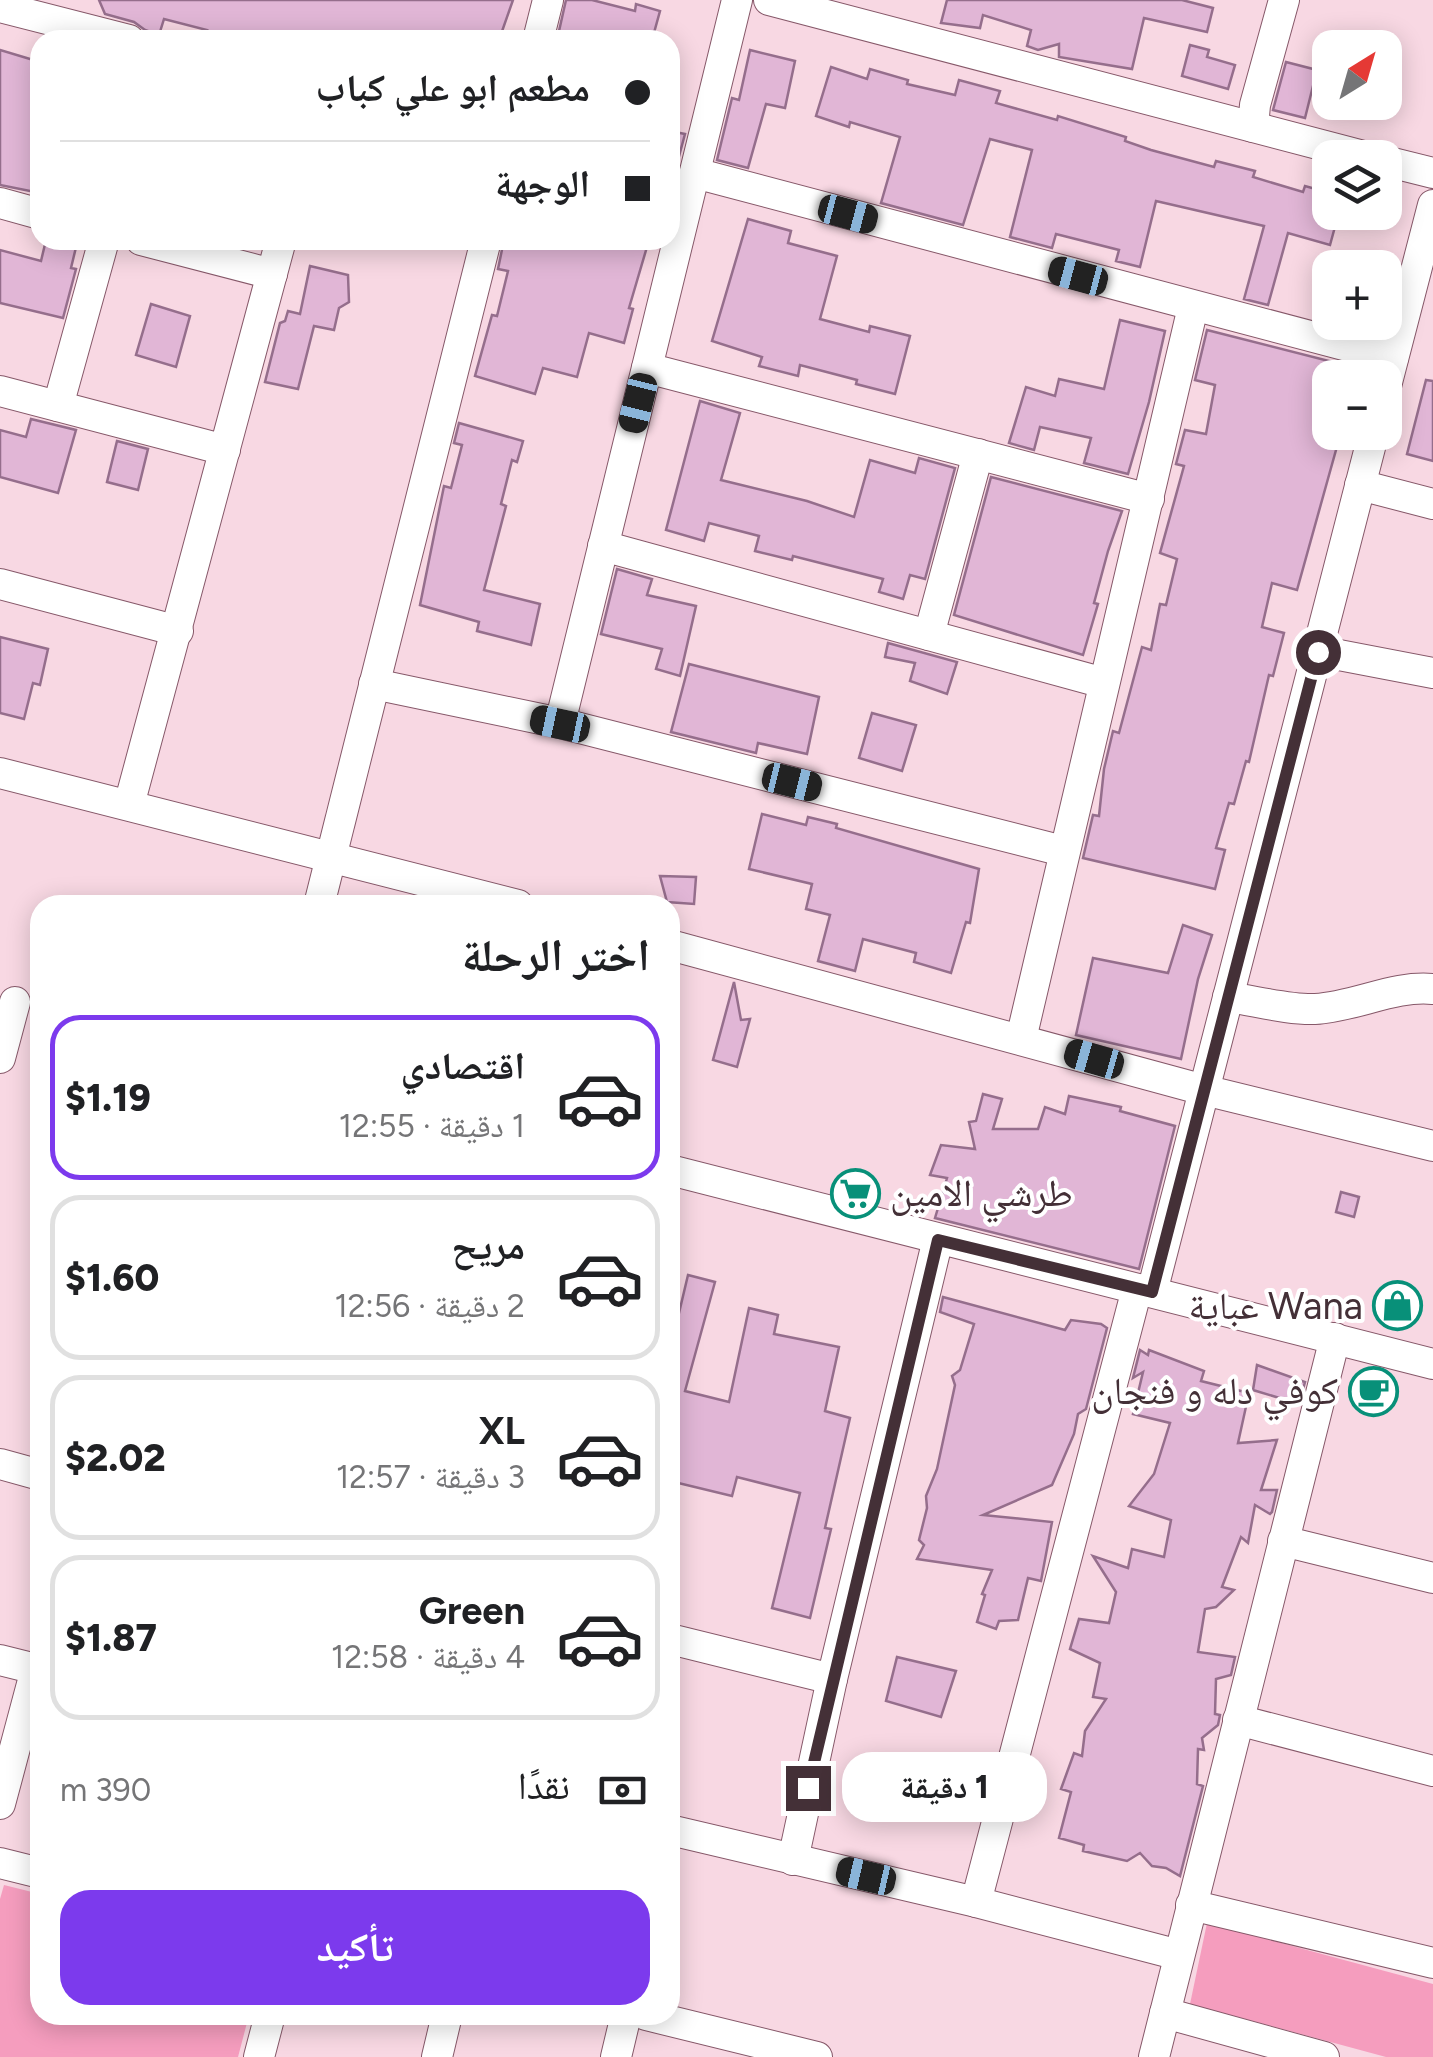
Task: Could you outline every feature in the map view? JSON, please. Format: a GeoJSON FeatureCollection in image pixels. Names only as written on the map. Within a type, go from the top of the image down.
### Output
{"type":"FeatureCollection","features":[{"type":"Feature","properties":{"kind":"street"},"geometry":{"type":"LineString","coordinates":[[540,30],[548,0]]}},
{"type":"Feature","properties":{"kind":"street"},"geometry":{"type":"LineString","coordinates":[[680,234],[737,0]]}},
{"type":"Feature","properties":{"kind":"street"},"geometry":{"type":"LineString","coordinates":[[769,0],[1312,142]]}},
{"type":"Feature","properties":{"kind":"street"},"geometry":{"type":"LineString","coordinates":[[1253,127],[1255,104],[1284,0]]}},
{"type":"Feature","properties":{"kind":"street"},"geometry":{"type":"LineString","coordinates":[[0,7],[90,30]]}},
{"type":"Feature","properties":{"kind":"street"},"geometry":{"type":"LineString","coordinates":[[1402,166],[1433,174]]}},
{"type":"Feature","properties":{"kind":"street"},"geometry":{"type":"LineString","coordinates":[[695,173],[1192,308],[1393,358],[1433,205]]}},
{"type":"Feature","properties":{"kind":"street"},"geometry":{"type":"LineString","coordinates":[[0,203],[30,211]]}},
{"type":"Feature","properties":{"kind":"street"},"geometry":{"type":"LineString","coordinates":[[58,406],[101,250]]}},
{"type":"Feature","properties":{"kind":"street"},"geometry":{"type":"LineString","coordinates":[[180,250],[272,274]]}},
{"type":"Feature","properties":{"kind":"street"},"geometry":{"type":"LineString","coordinates":[[129,804],[278,250]]}},
{"type":"Feature","properties":{"kind":"street"},"geometry":{"type":"LineString","coordinates":[[321,895],[483,250]]}},
{"type":"Feature","properties":{"kind":"street"},"geometry":{"type":"LineString","coordinates":[[560,724],[676,250]]}},
{"type":"Feature","properties":{"kind":"street"},"geometry":{"type":"LineString","coordinates":[[1021,1039],[1192,308]]}},
{"type":"Feature","properties":{"kind":"street"},"geometry":{"type":"LineString","coordinates":[[647,368],[1150,500]]}},
{"type":"Feature","properties":{"kind":"street"},"geometry":{"type":"LineString","coordinates":[[0,391],[226,450]]}},
{"type":"Feature","properties":{"kind":"street"},"geometry":{"type":"LineString","coordinates":[[976,1902],[1204,1090],[1369,450]]}},
{"type":"Feature","properties":{"kind":"street"},"geometry":{"type":"LineString","coordinates":[[930,635],[978,454]]}},
{"type":"Feature","properties":{"kind":"street"},"geometry":{"type":"LineString","coordinates":[[1360,486],[1433,504]]}},
{"type":"Feature","properties":{"kind":"street"},"geometry":{"type":"LineString","coordinates":[[603,546],[1104,683]]}},
{"type":"Feature","properties":{"kind":"street"},"geometry":{"type":"LineString","coordinates":[[0,584],[178,630]]}},
{"type":"Feature","properties":{"kind":"street"},"geometry":{"type":"LineString","coordinates":[[1318,652],[1433,672]]}},
{"type":"Feature","properties":{"kind":"street"},"geometry":{"type":"LineString","coordinates":[[374,684],[560,724],[1063,851]]}},
{"type":"Feature","properties":{"kind":"street"},"geometry":{"type":"LineString","coordinates":[[0,773],[480,895]]}},
{"type":"Feature","properties":{"kind":"street"},"geometry":{"type":"LineString","coordinates":[[680,949],[1204,1090],[1433,1146]]}},
{"type":"Feature","properties":{"kind":"street"},"geometry":{"type":"LineString","coordinates":[[1228,996],[1314,1009],[1418,988],[1433,990]]}},
{"type":"Feature","properties":{"kind":"street"},"geometry":{"type":"LineString","coordinates":[[0,1058],[18,1002]]}},
{"type":"Feature","properties":{"kind":"street"},"geometry":{"type":"LineString","coordinates":[[680,1173],[1433,1364]]}},
{"type":"Feature","properties":{"kind":"street"},"geometry":{"type":"LineString","coordinates":[[793,1860],[832,1679],[938,1240]]}},
{"type":"Feature","properties":{"kind":"street"},"geometry":{"type":"LineString","coordinates":[[1154,2057],[1335,1338]]}},
{"type":"Feature","properties":{"kind":"street"},"geometry":{"type":"LineString","coordinates":[[0,1464],[30,1472]]}},
{"type":"Feature","properties":{"kind":"street"},"geometry":{"type":"LineString","coordinates":[[1284,1541],[1433,1578]]}},
{"type":"Feature","properties":{"kind":"street"},"geometry":{"type":"LineString","coordinates":[[680,1641],[832,1679]]}},
{"type":"Feature","properties":{"kind":"street"},"geometry":{"type":"LineString","coordinates":[[0,1660],[30,1668]]}},
{"type":"Feature","properties":{"kind":"street"},"geometry":{"type":"LineString","coordinates":[[0,1804],[30,1698]]}},
{"type":"Feature","properties":{"kind":"street"},"geometry":{"type":"LineString","coordinates":[[1238,1720],[1433,1771]]}},
{"type":"Feature","properties":{"kind":"street"},"geometry":{"type":"LineString","coordinates":[[680,1839],[793,1860],[976,1902],[1179,1955]]}},
{"type":"Feature","properties":{"kind":"street"},"geometry":{"type":"LineString","coordinates":[[0,1863],[30,1871]]}},
{"type":"Feature","properties":{"kind":"street"},"geometry":{"type":"LineString","coordinates":[[1192,1906],[1433,1963]]}},
{"type":"Feature","properties":{"kind":"street"},"geometry":{"type":"LineString","coordinates":[[1165,2013],[1324,2057]]}},
{"type":"Feature","properties":{"kind":"street"},"geometry":{"type":"LineString","coordinates":[[680,2023],[817,2057]]}},
{"type":"Feature","properties":{"kind":"street"},"geometry":{"type":"LineString","coordinates":[[259,2057],[267,2025]]}},
{"type":"Feature","properties":{"kind":"street"},"geometry":{"type":"LineString","coordinates":[[437,2057],[445,2025]]}},
{"type":"Feature","properties":{"kind":"street"},"geometry":{"type":"LineString","coordinates":[[616,2057],[624,2025]]}},
{"type":"Feature","properties":{"kind":"shaded area"},"geometry":{"type":"Polygon","coordinates":[[[4,1885],[30,1892],[30,2025],[246,2025],[238,2057],[0,2057],[0,1899],[4,1885]]]}},
{"type":"Feature","properties":{"kind":"shaded area"},"geometry":{"type":"Polygon","coordinates":[[[1207,1923],[1433,1984],[1433,2057],[1386,2057],[1190,2004],[1207,1923]]]}},
{"type":"Feature","properties":{"kind":"building"},"geometry":{"type":"Polygon","coordinates":[[[99,0],[513,0],[502,30],[207,30],[164,19],[161,30],[145,30],[134,22],[105,14],[99,0]]]}},
{"type":"Feature","properties":{"kind":"building"},"geometry":{"type":"Polygon","coordinates":[[[566,0],[592,0],[635,11],[636,4],[660,11],[655,30],[559,30],[566,0]]]}},
{"type":"Feature","properties":{"kind":"building"},"geometry":{"type":"Polygon","coordinates":[[[947,0],[1182,0],[1213,8],[1207,32],[1144,18],[1132,69],[1059,57],[1059,44],[1038,50],[1027,46],[1031,30],[983,15],[980,28],[941,23],[947,0]]]}},
{"type":"Feature","properties":{"kind":"building"},"geometry":{"type":"Polygon","coordinates":[[[1190,45],[1209,50],[1207,57],[1235,65],[1228,89],[1182,76],[1190,45]]]}},
{"type":"Feature","properties":{"kind":"building"},"geometry":{"type":"Polygon","coordinates":[[[0,50],[30,59],[30,191],[0,185],[0,50]]]}},
{"type":"Feature","properties":{"kind":"building"},"geometry":{"type":"Polygon","coordinates":[[[750,50],[795,61],[785,108],[766,104],[748,168],[717,160],[732,98],[739,100],[750,50]]]}},
{"type":"Feature","properties":{"kind":"building"},"geometry":{"type":"Polygon","coordinates":[[[1286,62],[1312,69],[1305,118],[1273,110],[1286,62]]]}},
{"type":"Feature","properties":{"kind":"building"},"geometry":{"type":"Polygon","coordinates":[[[831,67],[867,79],[870,69],[908,80],[907,84],[955,95],[959,80],[1000,91],[996,103],[1057,120],[1058,116],[1126,137],[1125,141],[1151,150],[1214,167],[1216,161],[1255,171],[1253,177],[1303,192],[1305,186],[1312,188],[1312,230],[1334,230],[1330,245],[1288,233],[1268,305],[1244,299],[1264,226],[1156,201],[1140,267],[1116,261],[1119,250],[1056,234],[1052,248],[1010,237],[1032,150],[990,139],[963,225],[881,203],[900,137],[816,116],[831,67]]]}},
{"type":"Feature","properties":{"kind":"building"},"geometry":{"type":"Polygon","coordinates":[[[748,219],[791,231],[788,243],[837,256],[820,319],[869,332],[870,326],[910,336],[895,394],[800,365],[798,376],[759,366],[762,357],[712,341],[748,219]]]}},
{"type":"Feature","properties":{"kind":"building"},"geometry":{"type":"Polygon","coordinates":[[[0,250],[41,261],[44,250],[75,250],[71,268],[76,269],[63,318],[0,303],[0,250]]]}},
{"type":"Feature","properties":{"kind":"building"},"geometry":{"type":"Polygon","coordinates":[[[502,250],[646,250],[629,308],[633,309],[624,343],[589,333],[577,377],[543,368],[535,394],[475,376],[508,271],[498,269],[502,250]]]}},
{"type":"Feature","properties":{"kind":"building"},"geometry":{"type":"Polygon","coordinates":[[[310,266],[348,275],[349,302],[339,308],[334,330],[314,326],[298,389],[265,382],[280,323],[285,321],[288,311],[300,314],[310,266]]]}},
{"type":"Feature","properties":{"kind":"building"},"geometry":{"type":"Polygon","coordinates":[[[151,304],[190,316],[176,367],[136,355],[151,304]]]}},
{"type":"Feature","properties":{"kind":"building"},"geometry":{"type":"Polygon","coordinates":[[[1120,320],[1165,331],[1128,474],[1084,463],[1091,438],[1040,427],[1034,450],[1009,443],[1026,387],[1055,396],[1059,379],[1104,389],[1120,320]]]}},
{"type":"Feature","properties":{"kind":"building"},"geometry":{"type":"Polygon","coordinates":[[[1207,330],[1325,360],[1312,360],[1312,450],[1336,450],[1297,590],[1272,583],[1262,627],[1284,633],[1273,676],[1269,675],[1249,762],[1246,761],[1234,804],[1229,803],[1216,848],[1225,850],[1215,889],[1083,858],[1093,815],[1099,816],[1113,731],[1119,733],[1142,647],[1151,650],[1160,604],[1166,605],[1177,559],[1160,553],[1184,466],[1176,464],[1185,430],[1206,434],[1215,385],[1195,380],[1207,330]]]}},
{"type":"Feature","properties":{"kind":"building"},"geometry":{"type":"Polygon","coordinates":[[[1426,380],[1433,381],[1433,461],[1407,454],[1426,380]]]}},
{"type":"Feature","properties":{"kind":"building"},"geometry":{"type":"Polygon","coordinates":[[[700,401],[740,413],[721,480],[854,517],[870,460],[915,473],[919,458],[955,468],[925,579],[910,575],[903,599],[879,592],[883,579],[793,556],[792,560],[755,551],[759,536],[709,523],[704,541],[666,530],[700,401]]]}},
{"type":"Feature","properties":{"kind":"building"},"geometry":{"type":"Polygon","coordinates":[[[31,419],[76,430],[58,493],[0,477],[0,430],[26,437],[31,419]]]}},
{"type":"Feature","properties":{"kind":"building"},"geometry":{"type":"Polygon","coordinates":[[[459,423],[523,441],[517,462],[512,460],[501,504],[506,506],[484,590],[540,604],[531,645],[477,631],[479,622],[420,605],[444,486],[451,488],[462,445],[454,443],[459,423]]]}},
{"type":"Feature","properties":{"kind":"building"},"geometry":{"type":"Polygon","coordinates":[[[117,441],[148,449],[138,490],[107,482],[117,441]]]}},
{"type":"Feature","properties":{"kind":"building"},"geometry":{"type":"Polygon","coordinates":[[[991,477],[1122,511],[1108,551],[1083,655],[954,615],[991,477]]]}},
{"type":"Feature","properties":{"kind":"building"},"geometry":{"type":"Polygon","coordinates":[[[617,569],[652,579],[647,595],[696,606],[680,676],[656,669],[662,649],[601,634],[617,569]]]}},
{"type":"Feature","properties":{"kind":"building"},"geometry":{"type":"Polygon","coordinates":[[[0,637],[48,649],[40,685],[33,683],[24,719],[0,713],[0,637]]]}},
{"type":"Feature","properties":{"kind":"building"},"geometry":{"type":"Polygon","coordinates":[[[888,643],[957,662],[947,694],[910,681],[915,663],[885,657],[888,643]]]}},
{"type":"Feature","properties":{"kind":"building"},"geometry":{"type":"Polygon","coordinates":[[[689,664],[819,697],[807,754],[758,743],[756,753],[671,732],[689,664]]]}},
{"type":"Feature","properties":{"kind":"building"},"geometry":{"type":"Polygon","coordinates":[[[872,713],[916,725],[902,771],[859,758],[872,713]]]}},
{"type":"Feature","properties":{"kind":"building"},"geometry":{"type":"Polygon","coordinates":[[[762,814],[806,825],[808,817],[837,824],[836,828],[979,869],[970,923],[966,922],[951,973],[914,962],[916,953],[863,939],[855,971],[818,961],[830,915],[806,909],[812,884],[749,869],[762,814]]]}},
{"type":"Feature","properties":{"kind":"building"},"geometry":{"type":"Polygon","coordinates":[[[660,876],[696,877],[694,904],[680,903],[680,895],[665,895],[660,876]]]}},
{"type":"Feature","properties":{"kind":"building"},"geometry":{"type":"Polygon","coordinates":[[[1183,925],[1212,935],[1181,1059],[1076,1035],[1093,958],[1168,973],[1183,925]]]}},
{"type":"Feature","properties":{"kind":"building"},"geometry":{"type":"Polygon","coordinates":[[[734,982],[741,1020],[750,1019],[737,1067],[713,1060],[734,982]]]}},
{"type":"Feature","properties":{"kind":"building"},"geometry":{"type":"Polygon","coordinates":[[[983,1094],[1002,1099],[993,1129],[1038,1129],[1045,1107],[1065,1114],[1069,1096],[1121,1107],[1120,1111],[1175,1126],[1139,1269],[935,1218],[947,1178],[930,1175],[941,1145],[975,1149],[969,1122],[976,1121],[983,1094]]]}},
{"type":"Feature","properties":{"kind":"building"},"geometry":{"type":"Polygon","coordinates":[[[1341,1192],[1359,1197],[1354,1217],[1336,1212],[1341,1192]]]}},
{"type":"Feature","properties":{"kind":"building"},"geometry":{"type":"Polygon","coordinates":[[[688,1275],[715,1282],[685,1391],[729,1402],[749,1308],[778,1315],[774,1334],[839,1347],[825,1411],[850,1418],[825,1528],[831,1529],[810,1618],[772,1608],[800,1493],[737,1477],[732,1496],[680,1483],[680,1309],[688,1275]]]}},
{"type":"Feature","properties":{"kind":"building"},"geometry":{"type":"Polygon","coordinates":[[[943,1297],[1065,1330],[1071,1320],[1107,1328],[1086,1409],[1078,1414],[1074,1434],[1052,1485],[983,1515],[1052,1522],[1041,1581],[1028,1578],[1018,1620],[999,1621],[996,1629],[977,1622],[992,1570],[917,1559],[924,1545],[919,1540],[926,1496],[937,1469],[955,1385],[952,1376],[960,1370],[974,1324],[940,1312],[943,1297]]]}},
{"type":"Feature","properties":{"kind":"building"},"geometry":{"type":"Polygon","coordinates":[[[1140,1350],[1204,1371],[1201,1381],[1249,1393],[1238,1443],[1277,1440],[1261,1490],[1277,1490],[1272,1512],[1255,1505],[1248,1543],[1241,1537],[1222,1587],[1234,1590],[1216,1607],[1205,1609],[1198,1652],[1235,1657],[1231,1675],[1216,1679],[1218,1725],[1202,1738],[1204,1750],[1198,1749],[1197,1784],[1203,1786],[1180,1876],[1152,1866],[1140,1853],[1127,1861],[1083,1851],[1084,1845],[1059,1838],[1071,1792],[1061,1789],[1074,1753],[1082,1756],[1085,1731],[1106,1699],[1093,1697],[1100,1663],[1070,1649],[1079,1619],[1109,1623],[1116,1592],[1093,1556],[1128,1568],[1132,1549],[1164,1557],[1171,1520],[1129,1506],[1154,1474],[1170,1423],[1133,1414],[1143,1372],[1133,1378],[1140,1350]]]}},
{"type":"Feature","properties":{"kind":"building"},"geometry":{"type":"Polygon","coordinates":[[[1257,1365],[1305,1382],[1299,1404],[1253,1390],[1257,1365]]]}},
{"type":"Feature","properties":{"kind":"building"},"geometry":{"type":"Polygon","coordinates":[[[897,1657],[956,1671],[941,1717],[886,1701],[897,1657]]]}},
{"type":"Feature","properties":{"kind":"place","name":"طرشي الامين"},"geometry":{"type":"Point","coordinates":[855,1193]}},
{"type":"Feature","properties":{"kind":"place","name":"عباية Wana"},"geometry":{"type":"Point","coordinates":[1398,1306]}},
{"type":"Feature","properties":{"kind":"place","name":"كوفي دله و فنجان"},"geometry":{"type":"Point","coordinates":[1373,1391]}},
{"type":"Feature","properties":{"kind":"route"},"geometry":{"type":"LineString","coordinates":[[808,1788],[938,1240],[1152,1292],[1318,652]]}}]}
